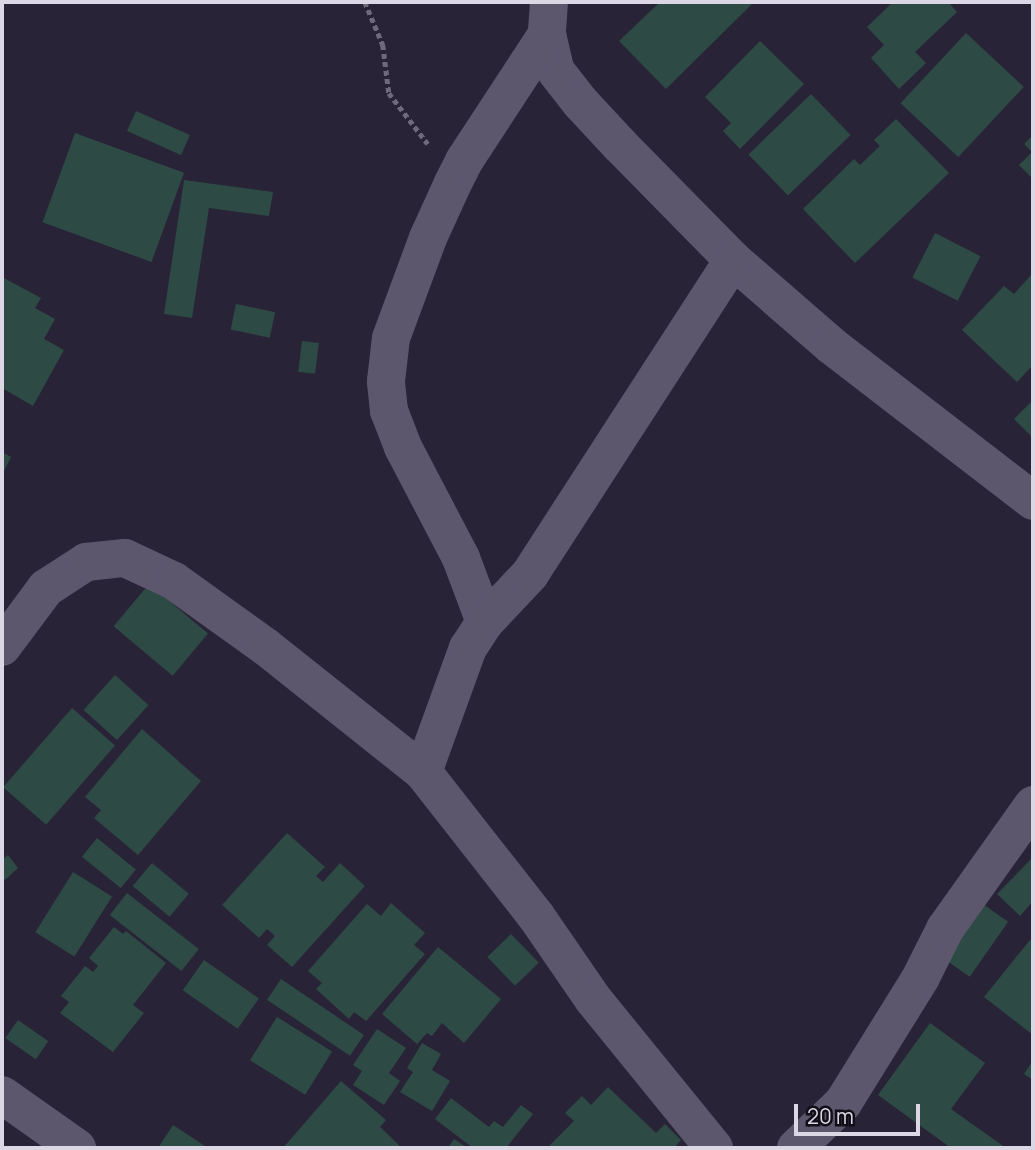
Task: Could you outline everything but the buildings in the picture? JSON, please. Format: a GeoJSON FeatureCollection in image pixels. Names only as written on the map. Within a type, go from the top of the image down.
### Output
{"type":"FeatureCollection","features":[{"type":"Feature","properties":{"kind":"street"},"geometry":{"type":"LineString","coordinates":[[485,622],[461,558],[403,447],[389,411],[386,382],[391,338],[428,238],[453,183],[548,18]]}},
{"type":"Feature","properties":{"kind":"street"},"geometry":{"type":"LineString","coordinates":[[548,18],[555,71],[580,103],[733,260],[832,346],[1033,501]]}},
{"type":"Feature","properties":{"kind":"street"},"geometry":{"type":"LineString","coordinates":[[424,772],[468,648],[485,622],[530,574],[733,260]]}},
{"type":"Feature","properties":{"kind":"street"},"geometry":{"type":"LineString","coordinates":[[2,647],[46,588],[86,562],[125,558],[174,581],[266,647],[424,772],[536,916],[593,999],[713,1148]]}},
{"type":"Feature","properties":{"kind":"street"},"geometry":{"type":"LineString","coordinates":[[811,1144],[843,1103],[922,977],[946,929],[1033,805]]}},
{"type":"Feature","properties":{"kind":"street"},"geometry":{"type":"LineString","coordinates":[[2,1095],[77,1148]]}},
{"type":"Feature","properties":{"kind":"path"},"geometry":{"type":"LineString","coordinates":[[365,2],[383,45],[389,93],[426,141],[453,183]]}}]}
